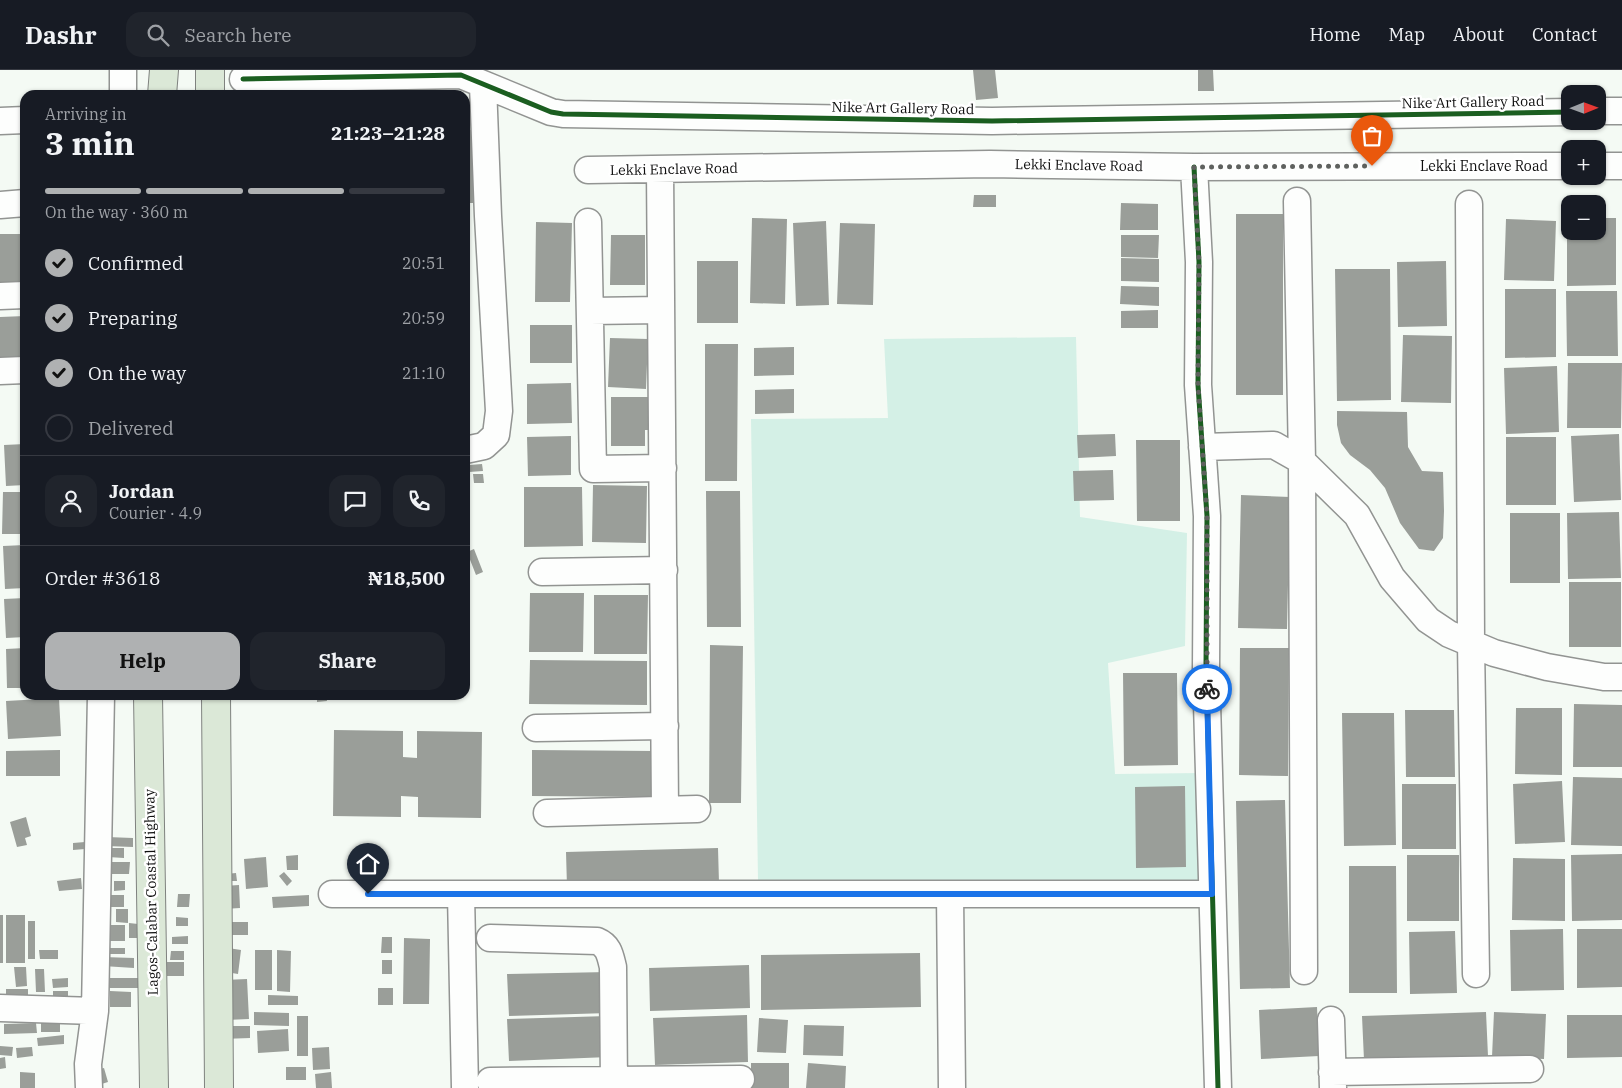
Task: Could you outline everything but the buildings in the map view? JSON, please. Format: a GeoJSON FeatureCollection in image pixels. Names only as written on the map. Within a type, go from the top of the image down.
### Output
{"type":"FeatureCollection","features":[{"type":"Feature","properties":{"kind":"highway"},"geometry":{"type":"LineString","coordinates":[[162,90],[164,70]]}},
{"type":"Feature","properties":{"kind":"highway"},"geometry":{"type":"LineString","coordinates":[[210,70],[210,90]]}},
{"type":"Feature","properties":{"kind":"highway","name":"Lagos-Calabar Coastal Highway"},"geometry":{"type":"LineString","coordinates":[[148,700],[154,1088]]}},
{"type":"Feature","properties":{"kind":"highway"},"geometry":{"type":"LineString","coordinates":[[216,700],[219,1088]]}},
{"type":"Feature","properties":{"kind":"street"},"geometry":{"type":"LineString","coordinates":[[123,70],[123,90]]}},
{"type":"Feature","properties":{"kind":"street","name":"Nike Art Gallery Road"},"geometry":{"type":"LineString","coordinates":[[243,79],[456,75],[466,77],[551,112],[563,114],[992,121],[1561,112]]}},
{"type":"Feature","properties":{"kind":"street"},"geometry":{"type":"LineString","coordinates":[[470,449],[484,446],[496,435],[499,412],[476,216],[483,85]]}},
{"type":"Feature","properties":{"kind":"street"},"geometry":{"type":"LineString","coordinates":[[1606,112],[1622,111]]}},
{"type":"Feature","properties":{"kind":"street"},"geometry":{"type":"LineString","coordinates":[[0,121],[20,120]]}},
{"type":"Feature","properties":{"kind":"street"},"geometry":{"type":"LineString","coordinates":[[990,164],[992,121]]}},
{"type":"Feature","properties":{"kind":"street","name":"Lekki Enclave Road"},"geometry":{"type":"LineString","coordinates":[[588,170],[990,164],[1194,167],[1561,166]]}},
{"type":"Feature","properties":{"kind":"street"},"geometry":{"type":"LineString","coordinates":[[1606,166],[1622,166]]}},
{"type":"Feature","properties":{"kind":"street"},"geometry":{"type":"LineString","coordinates":[[1194,167],[1199,262],[1198,385],[1207,516],[1206,668],[1218,1088]]}},
{"type":"Feature","properties":{"kind":"street"},"geometry":{"type":"LineString","coordinates":[[660,169],[666,810]]}},
{"type":"Feature","properties":{"kind":"street"},"geometry":{"type":"LineString","coordinates":[[1297,201],[1302,461],[1304,971]]}},
{"type":"Feature","properties":{"kind":"street"},"geometry":{"type":"LineString","coordinates":[[0,205],[20,203]]}},
{"type":"Feature","properties":{"kind":"street"},"geometry":{"type":"LineString","coordinates":[[1469,204],[1476,974]]}},
{"type":"Feature","properties":{"kind":"street"},"geometry":{"type":"LineString","coordinates":[[588,222],[593,469],[663,468]]}},
{"type":"Feature","properties":{"kind":"street"},"geometry":{"type":"LineString","coordinates":[[0,296],[20,296]]}},
{"type":"Feature","properties":{"kind":"street"},"geometry":{"type":"LineString","coordinates":[[590,311],[661,310]]}},
{"type":"Feature","properties":{"kind":"street"},"geometry":{"type":"LineString","coordinates":[[0,371],[20,370]]}},
{"type":"Feature","properties":{"kind":"street"},"geometry":{"type":"LineString","coordinates":[[1202,447],[1274,445],[1302,461],[1357,515],[1392,578],[1428,620],[1449,634],[1494,653],[1547,667],[1604,677],[1622,677]]}},
{"type":"Feature","properties":{"kind":"street"},"geometry":{"type":"LineString","coordinates":[[542,572],[664,570]]}},
{"type":"Feature","properties":{"kind":"street"},"geometry":{"type":"LineString","coordinates":[[89,1088],[88,1064],[95,1010],[101,700]]}},
{"type":"Feature","properties":{"kind":"street"},"geometry":{"type":"LineString","coordinates":[[536,728],[665,726]]}},
{"type":"Feature","properties":{"kind":"street"},"geometry":{"type":"LineString","coordinates":[[547,814],[697,809]]}},
{"type":"Feature","properties":{"kind":"street"},"geometry":{"type":"LineString","coordinates":[[332,894],[1212,894]]}},
{"type":"Feature","properties":{"kind":"street"},"geometry":{"type":"LineString","coordinates":[[461,894],[465,1088]]}},
{"type":"Feature","properties":{"kind":"street"},"geometry":{"type":"LineString","coordinates":[[950,894],[952,1088]]}},
{"type":"Feature","properties":{"kind":"street"},"geometry":{"type":"LineString","coordinates":[[490,938],[597,941],[604,944],[610,952],[613,967],[614,1083]]}},
{"type":"Feature","properties":{"kind":"street"},"geometry":{"type":"LineString","coordinates":[[0,1008],[95,1010]]}},
{"type":"Feature","properties":{"kind":"street"},"geometry":{"type":"LineString","coordinates":[[1331,1020],[1333,1080],[1530,1069]]}},
{"type":"Feature","properties":{"kind":"street"},"geometry":{"type":"LineString","coordinates":[[490,1081],[614,1083],[741,1079]]}},
{"type":"Feature","properties":{"kind":"green space"},"geometry":{"type":"Polygon","coordinates":[[[1076,337],[1080,517],[1187,533],[1185,646],[1108,663],[1115,774],[1201,773],[1210,880],[758,880],[751,419],[888,418],[884,339],[1076,337]]]}},
{"type":"Feature","properties":{"kind":"cycle path"},"geometry":{"type":"LineString","coordinates":[[243,79],[461,75],[551,112],[563,114],[992,121],[1561,112]]}},
{"type":"Feature","properties":{"kind":"cycle path"},"geometry":{"type":"LineString","coordinates":[[1194,167],[1199,262],[1198,385],[1207,516],[1206,668],[1218,1088]]}},
{"type":"Feature","properties":{"kind":"way so far"},"geometry":{"type":"LineString","coordinates":[[1207,689],[1207,516],[1198,385],[1199,262],[1194,167],[1372,166]]}},
{"type":"Feature","properties":{"kind":"route"},"geometry":{"type":"LineString","coordinates":[[368,894],[1212,894],[1207,689]]}}]}
